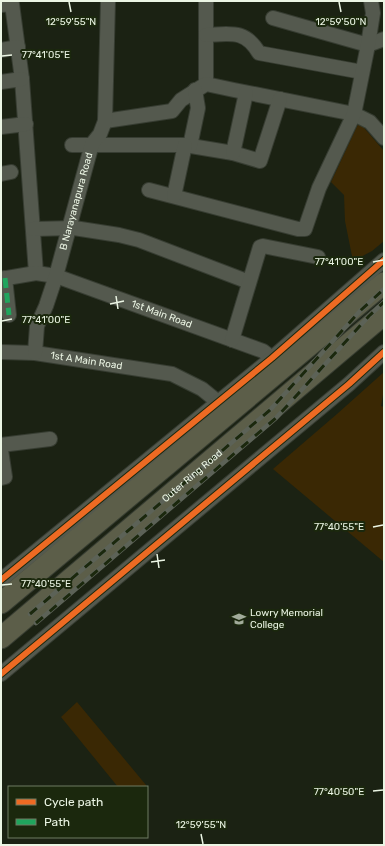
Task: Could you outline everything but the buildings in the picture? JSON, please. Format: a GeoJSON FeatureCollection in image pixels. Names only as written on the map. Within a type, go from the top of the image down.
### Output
{"type":"FeatureCollection","features":[{"type":"Feature","properties":{"kind":"highway"},"geometry":{"type":"LineString","coordinates":[[1,603],[384,283]]}},
{"type":"Feature","properties":{"kind":"highway","name":"Outer Ring Road"},"geometry":{"type":"LineString","coordinates":[[1,638],[384,314]]}},
{"type":"Feature","properties":{"kind":"street","name":"B Narayanapura Road"},"geometry":{"type":"LineString","coordinates":[[35,353],[37,326],[46,306],[56,276],[92,144],[100,134],[105,121],[108,1]]}},
{"type":"Feature","properties":{"kind":"street"},"geometry":{"type":"LineString","coordinates":[[174,196],[198,108],[206,35],[206,1]]}},
{"type":"Feature","properties":{"kind":"street"},"geometry":{"type":"LineString","coordinates":[[149,190],[298,229],[306,229],[319,188],[354,114],[373,13],[371,1]]}},
{"type":"Feature","properties":{"kind":"street"},"geometry":{"type":"LineString","coordinates":[[1,5],[12,4],[18,47],[26,124],[36,273]]}},
{"type":"Feature","properties":{"kind":"street"},"geometry":{"type":"LineString","coordinates":[[273,18],[368,44],[384,39]]}},
{"type":"Feature","properties":{"kind":"street"},"geometry":{"type":"LineString","coordinates":[[206,35],[239,34],[246,37],[259,53],[362,72]]}},
{"type":"Feature","properties":{"kind":"street"},"geometry":{"type":"LineString","coordinates":[[1,50],[18,47]]}},
{"type":"Feature","properties":{"kind":"street"},"geometry":{"type":"LineString","coordinates":[[1,82],[22,78]]}},
{"type":"Feature","properties":{"kind":"street"},"geometry":{"type":"LineString","coordinates":[[105,121],[172,111],[181,100],[200,87],[246,93],[354,114],[370,122],[384,138]]}},
{"type":"Feature","properties":{"kind":"street"},"geometry":{"type":"LineString","coordinates":[[233,153],[246,93]]}},
{"type":"Feature","properties":{"kind":"street"},"geometry":{"type":"LineString","coordinates":[[72,145],[187,145],[233,153],[260,161],[280,99]]}},
{"type":"Feature","properties":{"kind":"street"},"geometry":{"type":"LineString","coordinates":[[1,127],[26,124]]}},
{"type":"Feature","properties":{"kind":"street"},"geometry":{"type":"LineString","coordinates":[[33,229],[74,228],[119,235],[139,240],[249,282]]}},
{"type":"Feature","properties":{"kind":"street"},"geometry":{"type":"LineString","coordinates":[[232,340],[260,247],[263,246],[318,257]]}},
{"type":"Feature","properties":{"kind":"street"},"geometry":{"type":"LineString","coordinates":[[1,580],[272,358],[384,260]]}},
{"type":"Feature","properties":{"kind":"street","name":"1st Main Road"},"geometry":{"type":"LineString","coordinates":[[3,278],[36,273],[56,276],[262,351],[272,358]]}},
{"type":"Feature","properties":{"kind":"street"},"geometry":{"type":"LineString","coordinates":[[3,278],[9,315]]}},
{"type":"Feature","properties":{"kind":"street","name":"1st A Main Road"},"geometry":{"type":"LineString","coordinates":[[1,352],[35,353],[172,374],[202,389],[218,402]]}},
{"type":"Feature","properties":{"kind":"street"},"geometry":{"type":"LineString","coordinates":[[1,674],[326,404],[384,352]]}},
{"type":"Feature","properties":{"kind":"street"},"geometry":{"type":"LineString","coordinates":[[1,445],[50,439]]}},
{"type":"Feature","properties":{"kind":"street"},"geometry":{"type":"LineString","coordinates":[[1,450],[5,477],[1,478]]}},
{"type":"Feature","properties":{"kind":"shaded area"},"geometry":{"type":"Polygon","coordinates":[[[359,122],[384,151],[384,241],[372,251],[353,261],[345,221],[344,195],[331,182],[359,122]]]}},
{"type":"Feature","properties":{"kind":"shaded area"},"geometry":{"type":"Polygon","coordinates":[[[384,372],[384,389],[381,406],[384,407],[384,562],[273,469],[384,372]]]}},
{"type":"Feature","properties":{"kind":"shaded area"},"geometry":{"type":"Polygon","coordinates":[[[77,702],[146,786],[117,786],[61,717],[77,702]]]}},
{"type":"Feature","properties":{"kind":"railway"},"geometry":{"type":"LineString","coordinates":[[30,614],[270,410],[361,310],[384,289]]}},
{"type":"Feature","properties":{"kind":"railway"},"geometry":{"type":"LineString","coordinates":[[36,623],[276,418],[369,316],[384,302]]}},
{"type":"Feature","properties":{"kind":"marked path"},"geometry":{"type":"LineString","coordinates":[[5,278],[9,315]]}},
{"type":"Feature","properties":{"kind":"cycle path"},"geometry":{"type":"LineString","coordinates":[[1,580],[272,358],[384,260]]}},
{"type":"Feature","properties":{"kind":"cycle path"},"geometry":{"type":"LineString","coordinates":[[1,674],[349,384],[384,352]]}},
{"type":"Feature","properties":{"kind":"place","name":"Lowry Memorial College"},"geometry":{"type":"Point","coordinates":[239,619]}}]}
